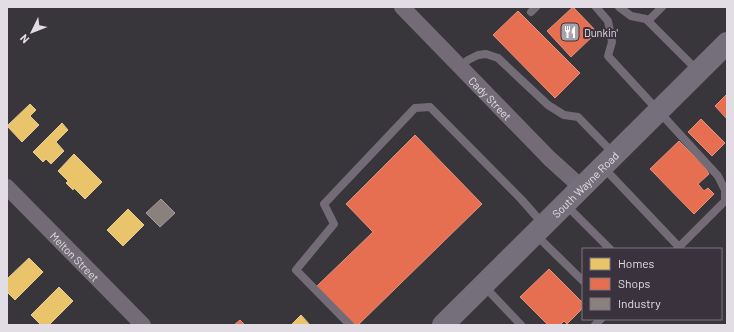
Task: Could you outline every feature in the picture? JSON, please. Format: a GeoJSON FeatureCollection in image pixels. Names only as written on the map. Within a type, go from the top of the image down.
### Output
{"type":"FeatureCollection","features":[{"type":"Feature","properties":{"kind":"main road","name":"South Wayne Road"},"geometry":{"type":"LineString","coordinates":[[443,325],[727,43]]}},
{"type":"Feature","properties":{"kind":"street","name":"Cady Street"},"geometry":{"type":"LineString","coordinates":[[402,7],[550,159],[581,187]]}},
{"type":"Feature","properties":{"kind":"street","name":"Melton Street"},"geometry":{"type":"LineString","coordinates":[[7,187],[144,325]]}},
{"type":"Feature","properties":{"kind":"lane"},"geometry":{"type":"LineString","coordinates":[[460,67],[468,60],[478,55],[486,54],[498,58],[548,106],[564,115],[578,117],[592,130],[608,161],[678,248],[725,201],[725,190],[718,176],[608,56],[612,42],[608,21],[596,7]]}},
{"type":"Feature","properties":{"kind":"lane"},"geometry":{"type":"LineString","coordinates":[[619,7],[630,16],[646,19],[699,71]]}},
{"type":"Feature","properties":{"kind":"lane"},"geometry":{"type":"LineString","coordinates":[[648,21],[662,7]]}},
{"type":"Feature","properties":{"kind":"lane"},"geometry":{"type":"LineString","coordinates":[[350,325],[296,270],[334,224],[324,204],[415,108],[430,107],[522,199],[539,229],[582,281]]}},
{"type":"Feature","properties":{"kind":"lane"},"geometry":{"type":"LineString","coordinates":[[565,203],[609,248]]}},
{"type":"Feature","properties":{"kind":"lane"},"geometry":{"type":"LineString","coordinates":[[483,285],[522,325]]}},
{"type":"Feature","properties":{"kind":"building: Homes"},"geometry":{"type":"Polygon","coordinates":[[[30,104],[36,110],[30,116],[39,125],[22,142],[7,126],[30,104]]]}},
{"type":"Feature","properties":{"kind":"building: Homes"},"geometry":{"type":"Polygon","coordinates":[[[62,123],[68,130],[56,142],[64,151],[51,164],[46,159],[43,162],[33,152],[62,123]]]}},
{"type":"Feature","properties":{"kind":"building: Homes"},"geometry":{"type":"Polygon","coordinates":[[[74,154],[102,182],[85,199],[74,188],[73,190],[66,183],[68,181],[58,171],[74,154]]]}},
{"type":"Feature","properties":{"kind":"building: Homes"},"geometry":{"type":"Polygon","coordinates":[[[128,209],[144,225],[123,246],[107,230],[128,209]]]}},
{"type":"Feature","properties":{"kind":"building: Homes"},"geometry":{"type":"Polygon","coordinates":[[[29,258],[43,272],[15,300],[7,292],[7,279],[29,258]]]}},
{"type":"Feature","properties":{"kind":"building: Homes"},"geometry":{"type":"Polygon","coordinates":[[[59,287],[73,301],[49,325],[41,325],[31,315],[59,287]]]}},
{"type":"Feature","properties":{"kind":"building: Homes"},"geometry":{"type":"Polygon","coordinates":[[[301,315],[310,325],[291,325],[301,315]]]}},
{"type":"Feature","properties":{"kind":"building: Shops"},"geometry":{"type":"Polygon","coordinates":[[[573,7],[597,32],[571,57],[547,31],[573,7]]]}},
{"type":"Feature","properties":{"kind":"building: Shops"},"geometry":{"type":"Polygon","coordinates":[[[518,11],[580,73],[555,98],[493,35],[518,11]]]}},
{"type":"Feature","properties":{"kind":"building: Shops"},"geometry":{"type":"Polygon","coordinates":[[[727,94],[727,119],[715,106],[727,94]]]}},
{"type":"Feature","properties":{"kind":"building: Shops"},"geometry":{"type":"Polygon","coordinates":[[[701,119],[725,143],[712,156],[688,132],[701,119]]]}},
{"type":"Feature","properties":{"kind":"building: Shops"},"geometry":{"type":"Polygon","coordinates":[[[415,135],[482,204],[358,325],[354,325],[317,286],[373,232],[346,204],[415,135]]]}},
{"type":"Feature","properties":{"kind":"building: Shops"},"geometry":{"type":"Polygon","coordinates":[[[679,141],[704,166],[709,174],[698,184],[704,191],[708,188],[714,194],[694,214],[650,169],[679,141]]]}},
{"type":"Feature","properties":{"kind":"building: Shops"},"geometry":{"type":"Polygon","coordinates":[[[549,269],[582,302],[582,306],[581,310],[567,324],[564,321],[560,325],[548,325],[520,297],[549,269]]]}},
{"type":"Feature","properties":{"kind":"building: Shops"},"geometry":{"type":"Polygon","coordinates":[[[240,320],[245,325],[234,325],[240,320]]]}},
{"type":"Feature","properties":{"kind":"building: Industry"},"geometry":{"type":"Polygon","coordinates":[[[161,199],[175,213],[160,227],[146,213],[161,199]]]}},
{"type":"Feature","properties":{"kind":"place","name":"Dunkin'"},"geometry":{"type":"Point","coordinates":[570,32]}}]}
